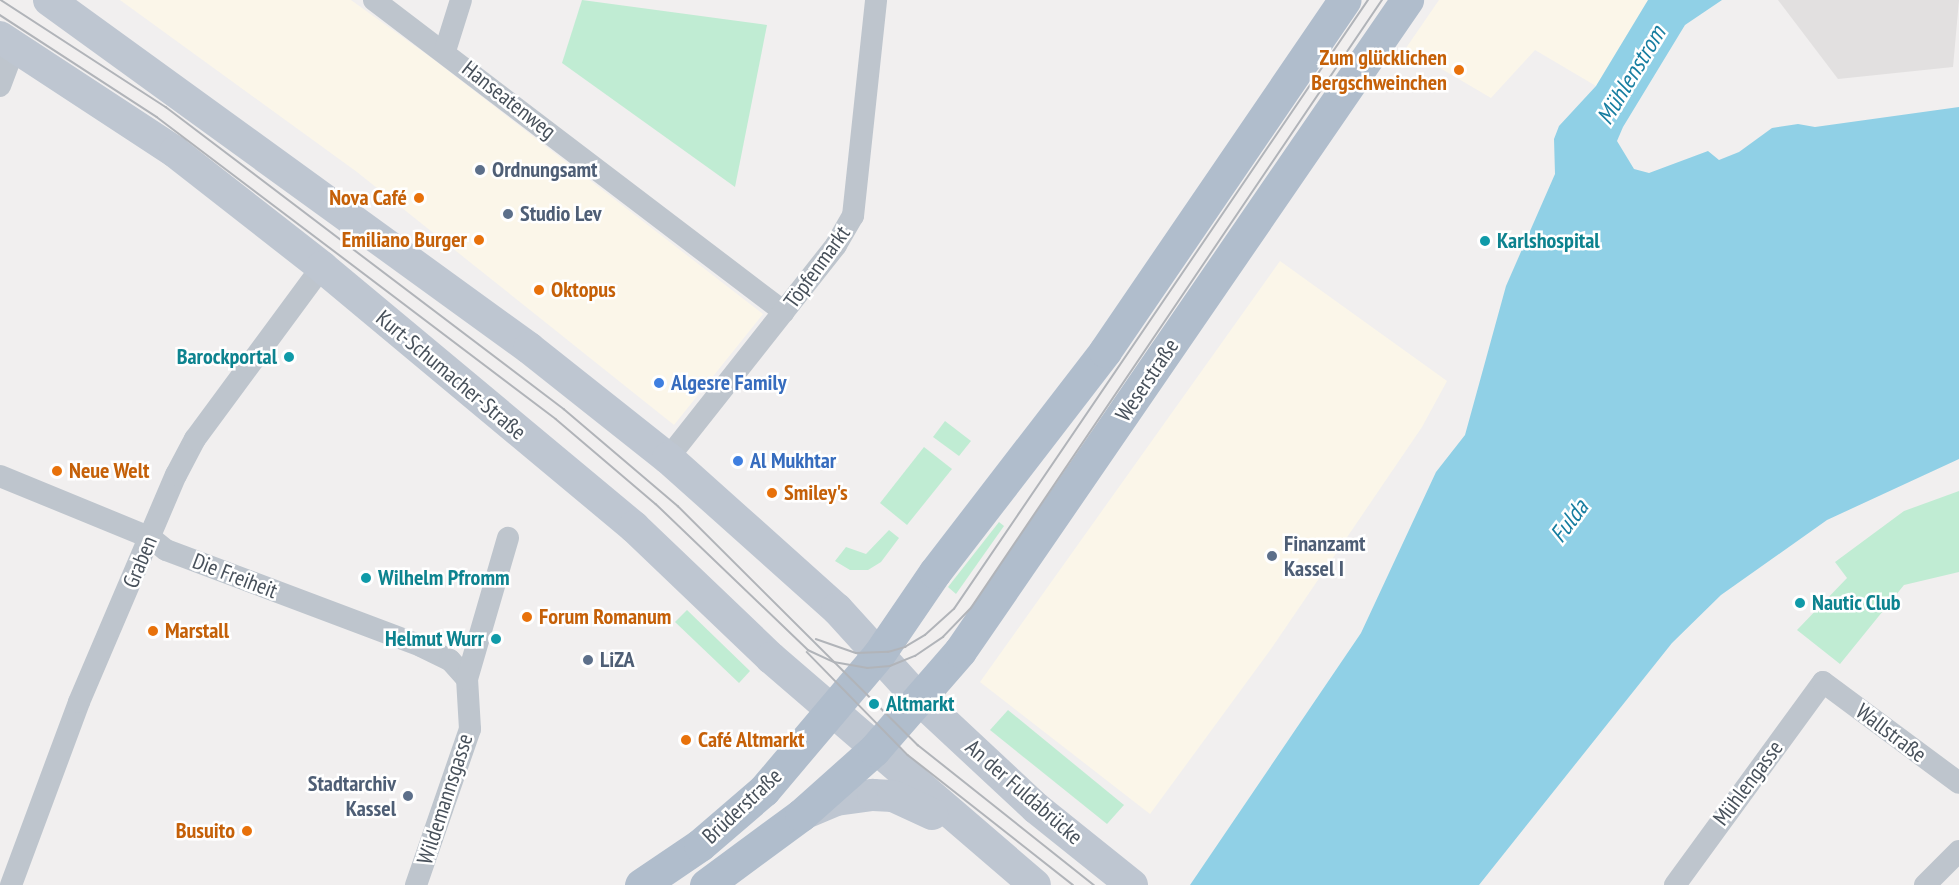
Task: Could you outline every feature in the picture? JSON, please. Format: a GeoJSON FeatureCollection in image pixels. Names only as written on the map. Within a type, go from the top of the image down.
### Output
{"type":"FeatureCollection","features":[{"type":"Feature","properties":{"kind":"main road"},"geometry":{"type":"LineString","coordinates":[[831,712],[879,654],[935,572],[1106,351],[1344,0]]}},
{"type":"Feature","properties":{"kind":"main road","name":"Weserstraße"},"geometry":{"type":"LineString","coordinates":[[874,750],[917,697],[960,651],[994,605],[1407,0]]}},
{"type":"Feature","properties":{"kind":"main road"},"geometry":{"type":"LineString","coordinates":[[70,5],[529,348],[668,458],[837,609],[917,697]]}},
{"type":"Feature","properties":{"kind":"main road","name":"Kurt-Schumacher-Straße"},"geometry":{"type":"LineString","coordinates":[[8,41],[175,152],[322,267],[634,527],[874,750]]}},
{"type":"Feature","properties":{"kind":"main road","name":"An der Fuldabrücke"},"geometry":{"type":"LineString","coordinates":[[917,697],[1036,808],[1132,885]]}},
{"type":"Feature","properties":{"kind":"main road","name":"Brüderstraße"},"geometry":{"type":"LineString","coordinates":[[641,885],[700,845],[764,790],[831,712]]}},
{"type":"Feature","properties":{"kind":"main road"},"geometry":{"type":"LineString","coordinates":[[874,750],[982,843],[1035,885]]}},
{"type":"Feature","properties":{"kind":"main road","name":"Brüderstraße"},"geometry":{"type":"LineString","coordinates":[[706,885],[801,815],[874,750]]}},
{"type":"Feature","properties":{"kind":"main road"},"geometry":{"type":"LineString","coordinates":[[801,815],[852,797],[893,796],[982,843]]}},
{"type":"Feature","properties":{"kind":"street","name":"Hanseatenweg"},"geometry":{"type":"LineString","coordinates":[[374,0],[445,51],[784,312]]}},
{"type":"Feature","properties":{"kind":"street"},"geometry":{"type":"LineString","coordinates":[[445,51],[461,0]]}},
{"type":"Feature","properties":{"kind":"street","name":"Töpfenmarkt"},"geometry":{"type":"LineString","coordinates":[[668,458],[836,245],[853,216],[876,0]]}},
{"type":"Feature","properties":{"kind":"street"},"geometry":{"type":"LineString","coordinates":[[0,86],[8,41]]}},
{"type":"Feature","properties":{"kind":"street","name":"Graben"},"geometry":{"type":"LineString","coordinates":[[10,885],[79,702],[195,439],[322,267]]}},
{"type":"Feature","properties":{"kind":"street","name":"Die Freiheit"},"geometry":{"type":"LineString","coordinates":[[0,476],[151,538],[166,550],[421,646],[450,660],[467,679]]}},
{"type":"Feature","properties":{"kind":"street","name":"Wildemannsgasse"},"geometry":{"type":"LineString","coordinates":[[416,885],[470,729],[467,679],[508,538]]}},
{"type":"Feature","properties":{"kind":"street","name":"Wallstraße"},"geometry":{"type":"LineString","coordinates":[[1823,682],[1959,783]]}},
{"type":"Feature","properties":{"kind":"street","name":"Mühlengasse"},"geometry":{"type":"LineString","coordinates":[[1675,885],[1823,682]]}},
{"type":"Feature","properties":{"kind":"street"},"geometry":{"type":"LineString","coordinates":[[1925,885],[1959,851]]}},
{"type":"Feature","properties":{"kind":"shaded area"},"geometry":{"type":"Polygon","coordinates":[[[120,0],[351,0],[433,59],[763,314],[674,425],[357,172],[120,0]]]}},
{"type":"Feature","properties":{"kind":"shaded area"},"geometry":{"type":"Polygon","coordinates":[[[1439,0],[1648,0],[1596,86],[1535,50],[1491,98],[1406,48],[1439,0]]]}},
{"type":"Feature","properties":{"kind":"shaded area"},"geometry":{"type":"Polygon","coordinates":[[[1778,0],[1959,0],[1953,67],[1838,79],[1778,0]]]}},
{"type":"Feature","properties":{"kind":"shaded area","name":"Finanzamt Kassel I"},"geometry":{"type":"Polygon","coordinates":[[[1280,261],[1447,381],[1422,427],[1271,649],[1150,814],[980,682],[1280,261]]]}},
{"type":"Feature","properties":{"kind":"green space"},"geometry":{"type":"Polygon","coordinates":[[[582,0],[767,25],[735,187],[562,63],[582,0]]]}},
{"type":"Feature","properties":{"kind":"green space"},"geometry":{"type":"Polygon","coordinates":[[[945,421],[971,441],[959,456],[933,437],[945,421]]]}},
{"type":"Feature","properties":{"kind":"green space"},"geometry":{"type":"Polygon","coordinates":[[[924,447],[952,469],[907,525],[880,503],[924,447]]]}},
{"type":"Feature","properties":{"kind":"green space"},"geometry":{"type":"Polygon","coordinates":[[[1959,491],[1959,572],[1904,585],[1840,664],[1797,630],[1847,578],[1835,562],[1904,511],[1959,491]]]}},
{"type":"Feature","properties":{"kind":"green space"},"geometry":{"type":"Polygon","coordinates":[[[999,522],[1004,526],[956,594],[948,587],[999,522]]]}},
{"type":"Feature","properties":{"kind":"green space"},"geometry":{"type":"Polygon","coordinates":[[[889,530],[899,538],[881,562],[868,570],[850,570],[835,561],[846,547],[866,554],[889,530]]]}},
{"type":"Feature","properties":{"kind":"green space"},"geometry":{"type":"Polygon","coordinates":[[[687,610],[750,671],[739,683],[675,622],[687,610]]]}},
{"type":"Feature","properties":{"kind":"green space"},"geometry":{"type":"Polygon","coordinates":[[[1008,710],[1124,805],[1107,824],[990,730],[1008,710]]]}},
{"type":"Feature","properties":{"kind":"water"},"geometry":{"type":"Polygon","coordinates":[[[1648,0],[1722,0],[1685,25],[1623,127],[1617,141],[1634,169],[1649,173],[1708,151],[1719,160],[1739,152],[1772,128],[1798,124],[1815,127],[1959,107],[1959,459],[1827,520],[1721,595],[1672,643],[1479,885],[1190,885],[1361,633],[1436,472],[1465,435],[1506,286],[1555,174],[1554,139],[1559,126],[1596,86],[1648,0]]]}},
{"type":"Feature","properties":{"kind":"tram line"},"geometry":{"type":"LineString","coordinates":[[1,0],[166,107],[564,409],[678,506],[918,745],[1094,885]]}},
{"type":"Feature","properties":{"kind":"tram line"},"geometry":{"type":"LineString","coordinates":[[816,639],[856,653],[888,652],[905,647],[925,635],[954,609],[1368,0]]}},
{"type":"Feature","properties":{"kind":"tram line"},"geometry":{"type":"LineString","coordinates":[[0,15],[157,117],[556,419],[656,504],[808,650],[834,662],[867,668],[890,666],[915,656],[943,637],[971,608],[1382,0]]}},
{"type":"Feature","properties":{"kind":"tram line"},"geometry":{"type":"LineString","coordinates":[[807,652],[908,755],[1073,885]]}},
{"type":"Feature","properties":{"kind":"place","name":"Zum glücklichen Bergschweinchen"},"geometry":{"type":"Point","coordinates":[1459,70]}},
{"type":"Feature","properties":{"kind":"place","name":"Ordnungsamt"},"geometry":{"type":"Point","coordinates":[480,170]}},
{"type":"Feature","properties":{"kind":"place","name":"Nova Café"},"geometry":{"type":"Point","coordinates":[419,198]}},
{"type":"Feature","properties":{"kind":"place","name":"Studio Lev"},"geometry":{"type":"Point","coordinates":[508,214]}},
{"type":"Feature","properties":{"kind":"place","name":"Emiliano Burger"},"geometry":{"type":"Point","coordinates":[479,240]}},
{"type":"Feature","properties":{"kind":"place","name":"Karlshospital"},"geometry":{"type":"Point","coordinates":[1485,241]}},
{"type":"Feature","properties":{"kind":"place","name":"Oktopus"},"geometry":{"type":"Point","coordinates":[539,290]}},
{"type":"Feature","properties":{"kind":"place","name":"Barockportal"},"geometry":{"type":"Point","coordinates":[289,357]}},
{"type":"Feature","properties":{"kind":"place","name":"Algesre Family"},"geometry":{"type":"Point","coordinates":[659,383]}},
{"type":"Feature","properties":{"kind":"place","name":"Al Mukhtar"},"geometry":{"type":"Point","coordinates":[738,461]}},
{"type":"Feature","properties":{"kind":"place","name":"Neue Welt"},"geometry":{"type":"Point","coordinates":[57,471]}},
{"type":"Feature","properties":{"kind":"place","name":"Smiley's"},"geometry":{"type":"Point","coordinates":[772,493]}},
{"type":"Feature","properties":{"kind":"place","name":"Finanzamt Kassel I"},"geometry":{"type":"Point","coordinates":[1272,556]}},
{"type":"Feature","properties":{"kind":"place","name":"Wilhelm Pfromm"},"geometry":{"type":"Point","coordinates":[366,578]}},
{"type":"Feature","properties":{"kind":"place","name":"Nautic Club"},"geometry":{"type":"Point","coordinates":[1800,603]}},
{"type":"Feature","properties":{"kind":"place","name":"Forum Romanum"},"geometry":{"type":"Point","coordinates":[527,617]}},
{"type":"Feature","properties":{"kind":"place","name":"Marstall"},"geometry":{"type":"Point","coordinates":[153,631]}},
{"type":"Feature","properties":{"kind":"place","name":"Helmut Wurr"},"geometry":{"type":"Point","coordinates":[496,639]}},
{"type":"Feature","properties":{"kind":"place","name":"LiZA"},"geometry":{"type":"Point","coordinates":[588,660]}},
{"type":"Feature","properties":{"kind":"place","name":"Altmarkt"},"geometry":{"type":"Point","coordinates":[874,704]}},
{"type":"Feature","properties":{"kind":"place","name":"Café Altmarkt"},"geometry":{"type":"Point","coordinates":[686,740]}},
{"type":"Feature","properties":{"kind":"place","name":"Stadtarchiv Kassel"},"geometry":{"type":"Point","coordinates":[408,796]}},
{"type":"Feature","properties":{"kind":"place","name":"Busuito"},"geometry":{"type":"Point","coordinates":[247,831]}},
{"type":"Feature","properties":{"kind":"water label","name":"Mühlenstrom"},"geometry":{"type":"Point","coordinates":[1631,75]}},
{"type":"Feature","properties":{"kind":"water label","name":"Fulda"},"geometry":{"type":"Point","coordinates":[1569,521]}}]}
